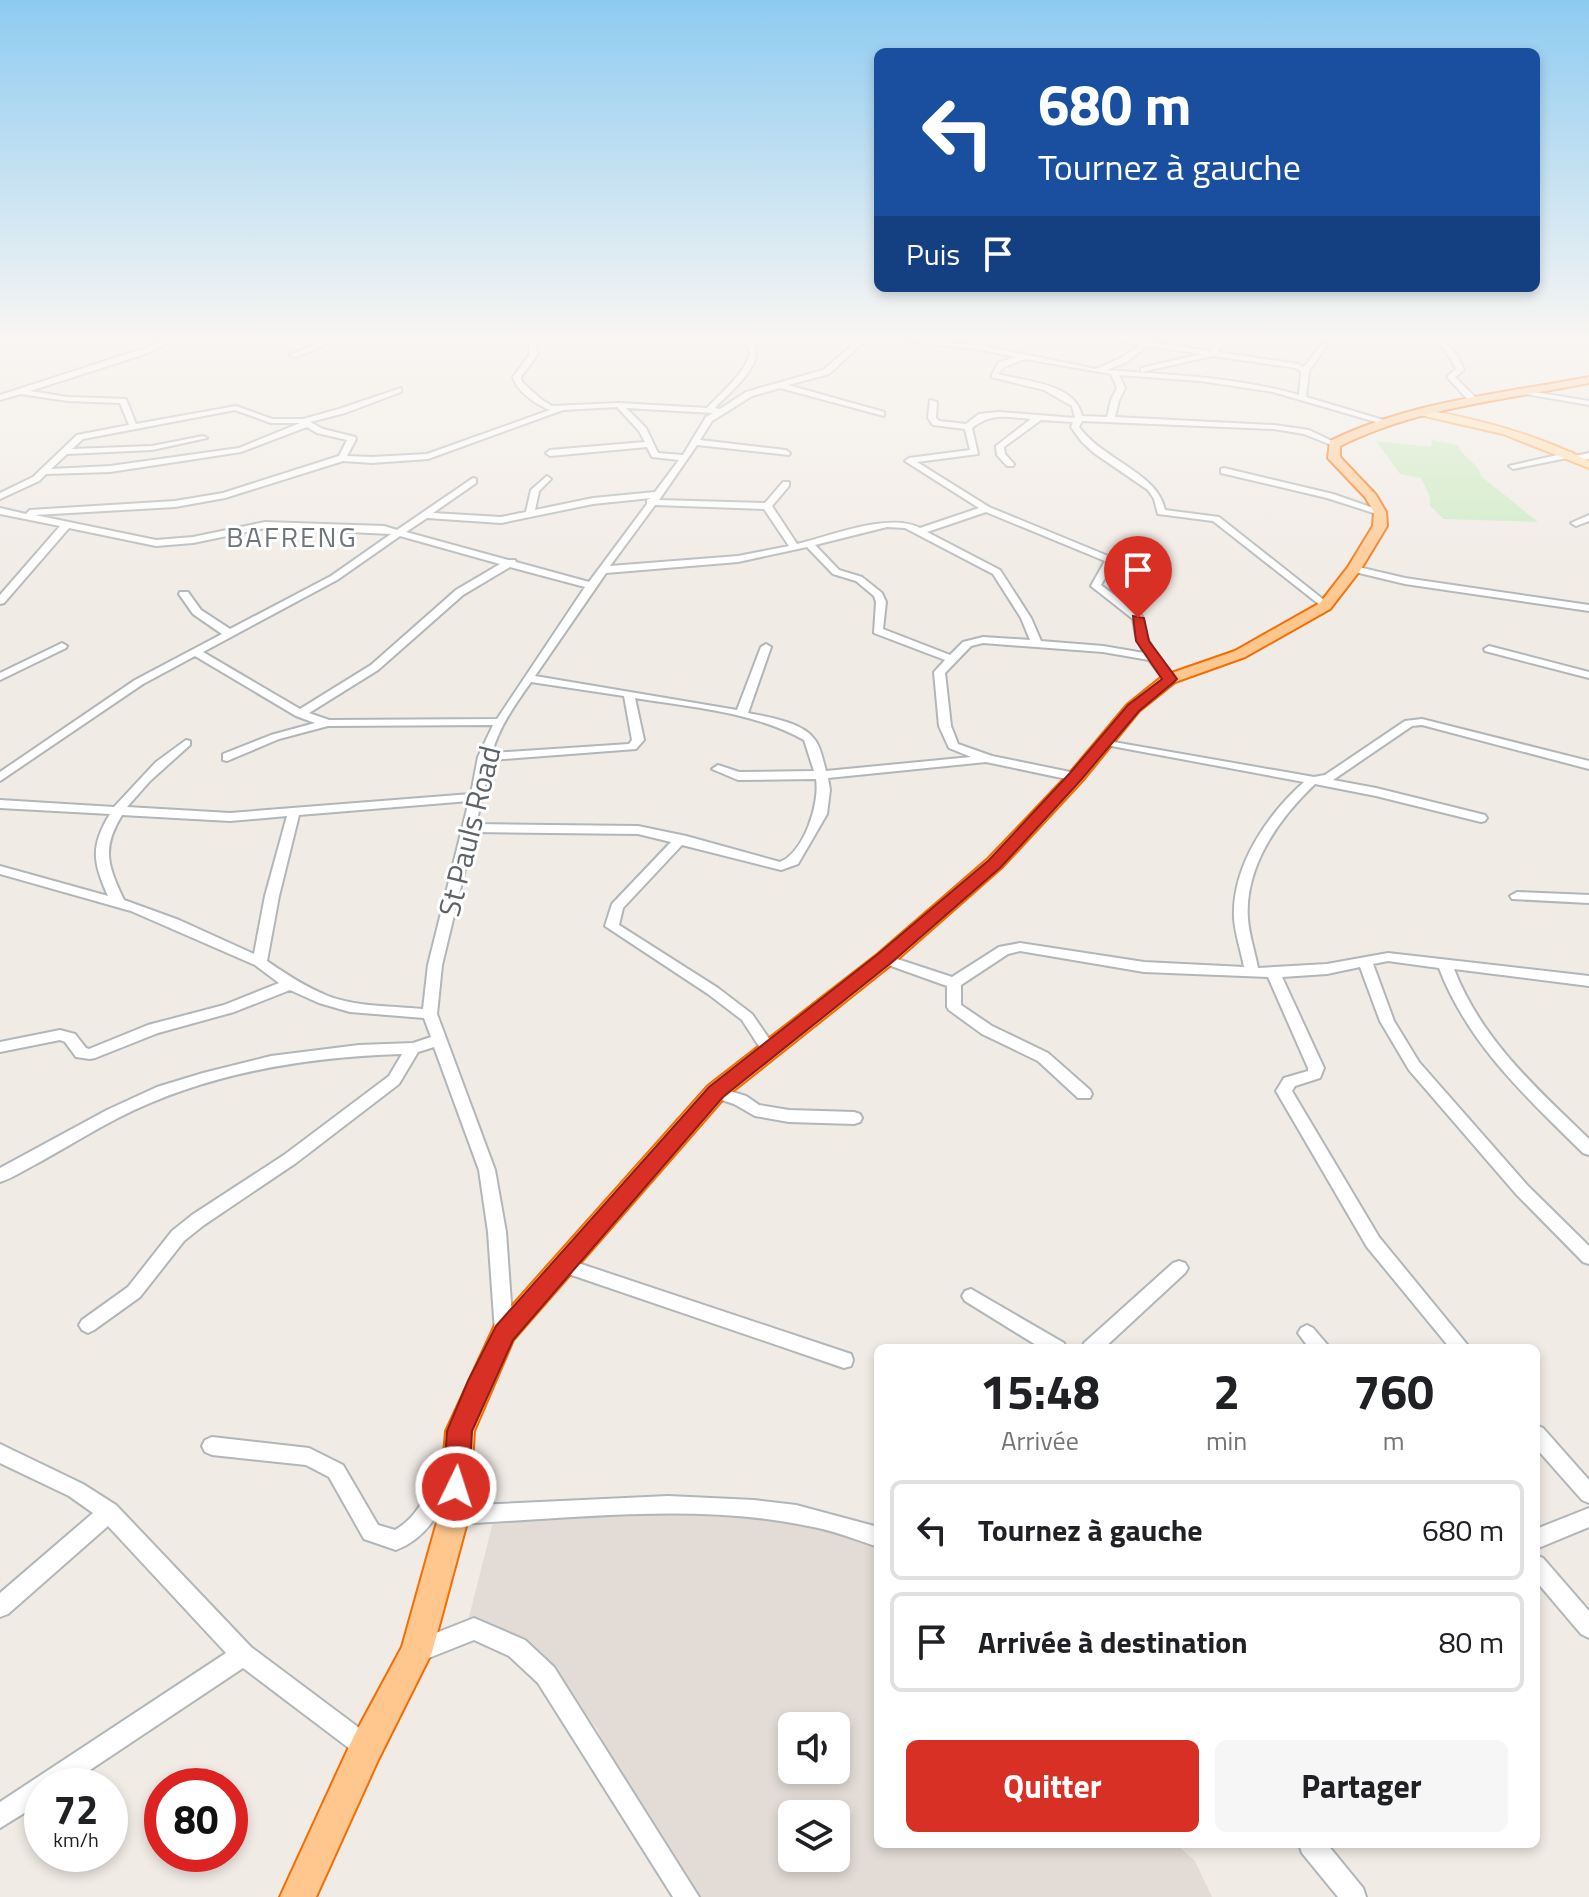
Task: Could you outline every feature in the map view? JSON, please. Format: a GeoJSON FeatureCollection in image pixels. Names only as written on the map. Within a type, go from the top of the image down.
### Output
{"type":"FeatureCollection","features":[{"type":"Feature","properties":{"kind":"highway"},"geometry":{"type":"LineString","coordinates":[[298,1897],[366,1748],[416,1652],[454,1515],[460,1431],[504,1333],[716,1092],[885,959],[995,863],[1076,777],[1133,708],[1169,679],[1240,654],[1325,606],[1354,569],[1380,526],[1380,512],[1370,495],[1334,458],[1334,444],[1375,427]]}},
{"type":"Feature","properties":{"kind":"main road"},"geometry":{"type":"LineString","coordinates":[[1489,427],[1573,456],[1589,465]]}},
{"type":"Feature","properties":{"kind":"street"},"geometry":{"type":"LineString","coordinates":[[0,496],[44,472],[80,437],[142,427]]}},
{"type":"Feature","properties":{"kind":"street"},"geometry":{"type":"LineString","coordinates":[[44,472],[121,468],[241,450],[295,427]]}},
{"type":"Feature","properties":{"kind":"street"},"geometry":{"type":"LineString","coordinates":[[318,427],[352,439],[342,458]]}},
{"type":"Feature","properties":{"kind":"street"},"geometry":{"type":"LineString","coordinates":[[14,513],[195,501],[279,479],[342,458],[372,460],[428,456],[511,427]]}},
{"type":"Feature","properties":{"kind":"street"},"geometry":{"type":"LineString","coordinates":[[640,427],[648,444],[660,457],[685,458]]}},
{"type":"Feature","properties":{"kind":"street","name":"St Pauls Road"},"geometry":{"type":"LineString","coordinates":[[504,1333],[497,1232],[487,1170],[430,1014],[435,965],[484,757],[500,722],[602,570],[685,458],[704,427]]}},
{"type":"Feature","properties":{"kind":"street"},"geometry":{"type":"LineString","coordinates":[[964,427],[968,427],[975,452],[909,461],[986,509],[1110,560],[1096,586],[1138,618],[1142,641],[1169,679]]}},
{"type":"Feature","properties":{"kind":"street"},"geometry":{"type":"LineString","coordinates":[[1010,464],[1001,455],[1000,446],[1026,427]]}},
{"type":"Feature","properties":{"kind":"street"},"geometry":{"type":"LineString","coordinates":[[1077,427],[1077,431],[1095,452],[1150,485],[1161,500],[1161,512],[1216,519],[1325,606]]}},
{"type":"Feature","properties":{"kind":"street"},"geometry":{"type":"LineString","coordinates":[[1264,427],[1306,432],[1334,444]]}},
{"type":"Feature","properties":{"kind":"street"},"geometry":{"type":"LineString","coordinates":[[67,452],[152,448],[203,438]]}},
{"type":"Feature","properties":{"kind":"street"},"geometry":{"type":"LineString","coordinates":[[695,442],[786,453]]}},
{"type":"Feature","properties":{"kind":"street"},"geometry":{"type":"LineString","coordinates":[[550,453],[648,444]]}},
{"type":"Feature","properties":{"kind":"street"},"geometry":{"type":"LineString","coordinates":[[1513,466],[1589,456]]}},
{"type":"Feature","properties":{"kind":"street"},"geometry":{"type":"LineString","coordinates":[[1224,471],[1330,496],[1380,512]]}},
{"type":"Feature","properties":{"kind":"street"},"geometry":{"type":"LineString","coordinates":[[530,514],[535,490],[547,479]]}},
{"type":"Feature","properties":{"kind":"street"},"geometry":{"type":"LineString","coordinates":[[4,769],[139,682],[334,578],[473,481]]}},
{"type":"Feature","properties":{"kind":"street"},"geometry":{"type":"LineString","coordinates":[[767,506],[786,484]]}},
{"type":"Feature","properties":{"kind":"street"},"geometry":{"type":"LineString","coordinates":[[427,515],[486,521],[593,501],[653,498],[767,506]]}},
{"type":"Feature","properties":{"kind":"street"},"geometry":{"type":"LineString","coordinates":[[767,506],[795,548]]}},
{"type":"Feature","properties":{"kind":"street"},"geometry":{"type":"LineString","coordinates":[[921,531],[986,509]]}},
{"type":"Feature","properties":{"kind":"street"},"geometry":{"type":"LineString","coordinates":[[0,511],[156,543],[193,540],[283,524],[361,527],[402,533],[591,586]]}},
{"type":"Feature","properties":{"kind":"street"},"geometry":{"type":"LineString","coordinates":[[1576,523],[1589,518]]}},
{"type":"Feature","properties":{"kind":"street"},"geometry":{"type":"LineString","coordinates":[[602,570],[738,559],[887,524],[907,525],[997,572],[1026,618],[1037,645]]}},
{"type":"Feature","properties":{"kind":"street"},"geometry":{"type":"LineString","coordinates":[[0,601],[66,525]]}},
{"type":"Feature","properties":{"kind":"street"},"geometry":{"type":"LineString","coordinates":[[809,544],[836,572],[859,579],[878,595],[881,602],[878,631],[952,659]]}},
{"type":"Feature","properties":{"kind":"street"},"geometry":{"type":"LineString","coordinates":[[300,714],[381,662],[447,602],[492,571],[512,562]]}},
{"type":"Feature","properties":{"kind":"street"},"geometry":{"type":"LineString","coordinates":[[1354,569],[1405,581],[1589,608]]}},
{"type":"Feature","properties":{"kind":"street"},"geometry":{"type":"LineString","coordinates":[[184,594],[197,612],[228,633]]}},
{"type":"Feature","properties":{"kind":"street"},"geometry":{"type":"LineString","coordinates":[[1076,777],[989,759],[953,746],[945,726],[938,677],[952,659],[973,641],[1103,649],[1152,657]]}},
{"type":"Feature","properties":{"kind":"street"},"geometry":{"type":"LineString","coordinates":[[0,677],[62,646]]}},
{"type":"Feature","properties":{"kind":"street"},"geometry":{"type":"LineString","coordinates":[[742,713],[766,647]]}},
{"type":"Feature","properties":{"kind":"street"},"geometry":{"type":"LineString","coordinates":[[1489,649],[1589,675]]}},
{"type":"Feature","properties":{"kind":"street"},"geometry":{"type":"LineString","coordinates":[[194,651],[300,714],[328,723]]}},
{"type":"Feature","properties":{"kind":"street"},"geometry":{"type":"LineString","coordinates":[[469,828],[638,830],[781,866],[793,861],[825,806],[827,788],[808,739],[789,725],[742,713],[528,678]]}},
{"type":"Feature","properties":{"kind":"street"},"geometry":{"type":"LineString","coordinates":[[484,757],[632,747],[638,740],[629,695]]}},
{"type":"Feature","properties":{"kind":"street"},"geometry":{"type":"LineString","coordinates":[[227,757],[275,737],[328,723],[500,722]]}},
{"type":"Feature","properties":{"kind":"street"},"geometry":{"type":"LineString","coordinates":[[1252,971],[1241,921],[1245,878],[1261,843],[1289,802],[1312,781],[1329,778],[1409,723],[1422,722],[1589,765]]}},
{"type":"Feature","properties":{"kind":"street"},"geometry":{"type":"LineString","coordinates":[[1106,742],[1376,792],[1481,818]]}},
{"type":"Feature","properties":{"kind":"street"},"geometry":{"type":"LineString","coordinates":[[118,903],[100,855],[102,842],[117,812],[148,776],[186,743]]}},
{"type":"Feature","properties":{"kind":"street"},"geometry":{"type":"LineString","coordinates":[[718,769],[738,776],[823,775],[989,759]]}},
{"type":"Feature","properties":{"kind":"street"},"geometry":{"type":"LineString","coordinates":[[0,804],[230,817],[475,797]]}},
{"type":"Feature","properties":{"kind":"street"},"geometry":{"type":"LineString","coordinates":[[260,962],[272,896],[294,812]]}},
{"type":"Feature","properties":{"kind":"street"},"geometry":{"type":"LineString","coordinates":[[681,839],[617,907],[612,926],[713,991],[747,1017],[769,1050]]}},
{"type":"Feature","properties":{"kind":"street"},"geometry":{"type":"LineString","coordinates":[[0,870],[118,903],[174,923],[260,962],[290,984],[324,1000],[350,1007],[430,1014]]}},
{"type":"Feature","properties":{"kind":"street"},"geometry":{"type":"LineString","coordinates":[[1517,896],[1589,899]]}},
{"type":"Feature","properties":{"kind":"street"},"geometry":{"type":"LineString","coordinates":[[954,983],[1004,950],[1020,947],[1144,967],[1273,973],[1327,969],[1388,957],[1589,981]]}},
{"type":"Feature","properties":{"kind":"street"},"geometry":{"type":"LineString","coordinates":[[885,959],[954,983]]}},
{"type":"Feature","properties":{"kind":"street"},"geometry":{"type":"LineString","coordinates":[[1364,960],[1387,1021],[1414,1066],[1522,1190],[1589,1257]]}},
{"type":"Feature","properties":{"kind":"street"},"geometry":{"type":"LineString","coordinates":[[1444,962],[1458,1001],[1481,1036],[1589,1149]]}},
{"type":"Feature","properties":{"kind":"street"},"geometry":{"type":"LineString","coordinates":[[1273,973],[1316,1068],[1315,1074],[1289,1082],[1284,1091],[1373,1242],[1458,1344]]}},
{"type":"Feature","properties":{"kind":"street"},"geometry":{"type":"LineString","coordinates":[[954,983],[954,1007],[987,1030],[1043,1057],[1084,1094]]}},
{"type":"Feature","properties":{"kind":"street"},"geometry":{"type":"LineString","coordinates":[[0,1047],[60,1035],[70,1038],[81,1053],[90,1054],[165,1025],[229,1009],[290,984]]}},
{"type":"Feature","properties":{"kind":"street"},"geometry":{"type":"LineString","coordinates":[[0,1176],[113,1114],[163,1091],[208,1077],[319,1054],[413,1048],[439,1040]]}},
{"type":"Feature","properties":{"kind":"street"},"geometry":{"type":"LineString","coordinates":[[88,1325],[134,1292],[178,1236],[290,1159],[394,1080],[413,1048]]}},
{"type":"Feature","properties":{"kind":"street"},"geometry":{"type":"LineString","coordinates":[[716,1092],[740,1100],[755,1110],[789,1116],[854,1118]]}},
{"type":"Feature","properties":{"kind":"street"},"geometry":{"type":"LineString","coordinates":[[563,1265],[844,1360]]}},
{"type":"Feature","properties":{"kind":"street"},"geometry":{"type":"LineString","coordinates":[[1095,1344],[1179,1268]]}},
{"type":"Feature","properties":{"kind":"street"},"geometry":{"type":"LineString","coordinates":[[971,1296],[1050,1344]]}},
{"type":"Feature","properties":{"kind":"street"},"geometry":{"type":"LineString","coordinates":[[1307,1333],[1317,1344]]}},
{"type":"Feature","properties":{"kind":"street"},"geometry":{"type":"LineString","coordinates":[[212,1446],[309,1457],[336,1471],[371,1532],[396,1540],[418,1529],[436,1499],[460,1431]]}},
{"type":"Feature","properties":{"kind":"street"},"geometry":{"type":"LineString","coordinates":[[1540,1439],[1589,1494]]}},
{"type":"Feature","properties":{"kind":"street"},"geometry":{"type":"LineString","coordinates":[[0,1453],[76,1490],[109,1512],[243,1655],[366,1748]]}},
{"type":"Feature","properties":{"kind":"street"},"geometry":{"type":"LineString","coordinates":[[454,1515],[668,1506],[766,1510],[799,1514],[874,1536]]}},
{"type":"Feature","properties":{"kind":"street"},"geometry":{"type":"LineString","coordinates":[[0,1607],[109,1512]]}},
{"type":"Feature","properties":{"kind":"street"},"geometry":{"type":"LineString","coordinates":[[1540,1537],[1589,1517]]}},
{"type":"Feature","properties":{"kind":"street"},"geometry":{"type":"LineString","coordinates":[[1540,1570],[1589,1627]]}},
{"type":"Feature","properties":{"kind":"street"},"geometry":{"type":"LineString","coordinates":[[416,1652],[474,1629],[517,1648],[546,1675],[572,1712],[687,1897]]}},
{"type":"Feature","properties":{"kind":"street"},"geometry":{"type":"LineString","coordinates":[[73,1768],[243,1655]]}},
{"type":"Feature","properties":{"kind":"street"},"geometry":{"type":"LineString","coordinates":[[0,1816],[24,1800]]}},
{"type":"Feature","properties":{"kind":"street"},"geometry":{"type":"LineString","coordinates":[[1314,1848],[1354,1897]]}},
{"type":"Feature","properties":{"kind":"shaded area"},"geometry":{"type":"Polygon","coordinates":[[[498,1502],[757,1513],[874,1535],[874,1848],[1180,1848],[1195,1861],[1212,1897],[700,1897],[636,1812],[597,1729],[566,1689],[467,1625],[498,1502]]]}},
{"type":"Feature","properties":{"kind":"green space"},"geometry":{"type":"Polygon","coordinates":[[[1432,440],[1458,445],[1481,476],[1538,522],[1444,519],[1430,506],[1430,497],[1421,478],[1400,474],[1376,441],[1431,447],[1432,440]]]}},
{"type":"Feature","properties":{"kind":"district","name":"BAFRENG"},"geometry":{"type":"Point","coordinates":[292,536]}},
{"type":"Feature","properties":{"kind":"route"},"geometry":{"type":"LineString","coordinates":[[456,1487],[460,1431],[504,1333],[716,1092],[885,959],[995,863],[1076,777],[1133,708],[1169,679],[1142,641],[1138,618]]}}]}
